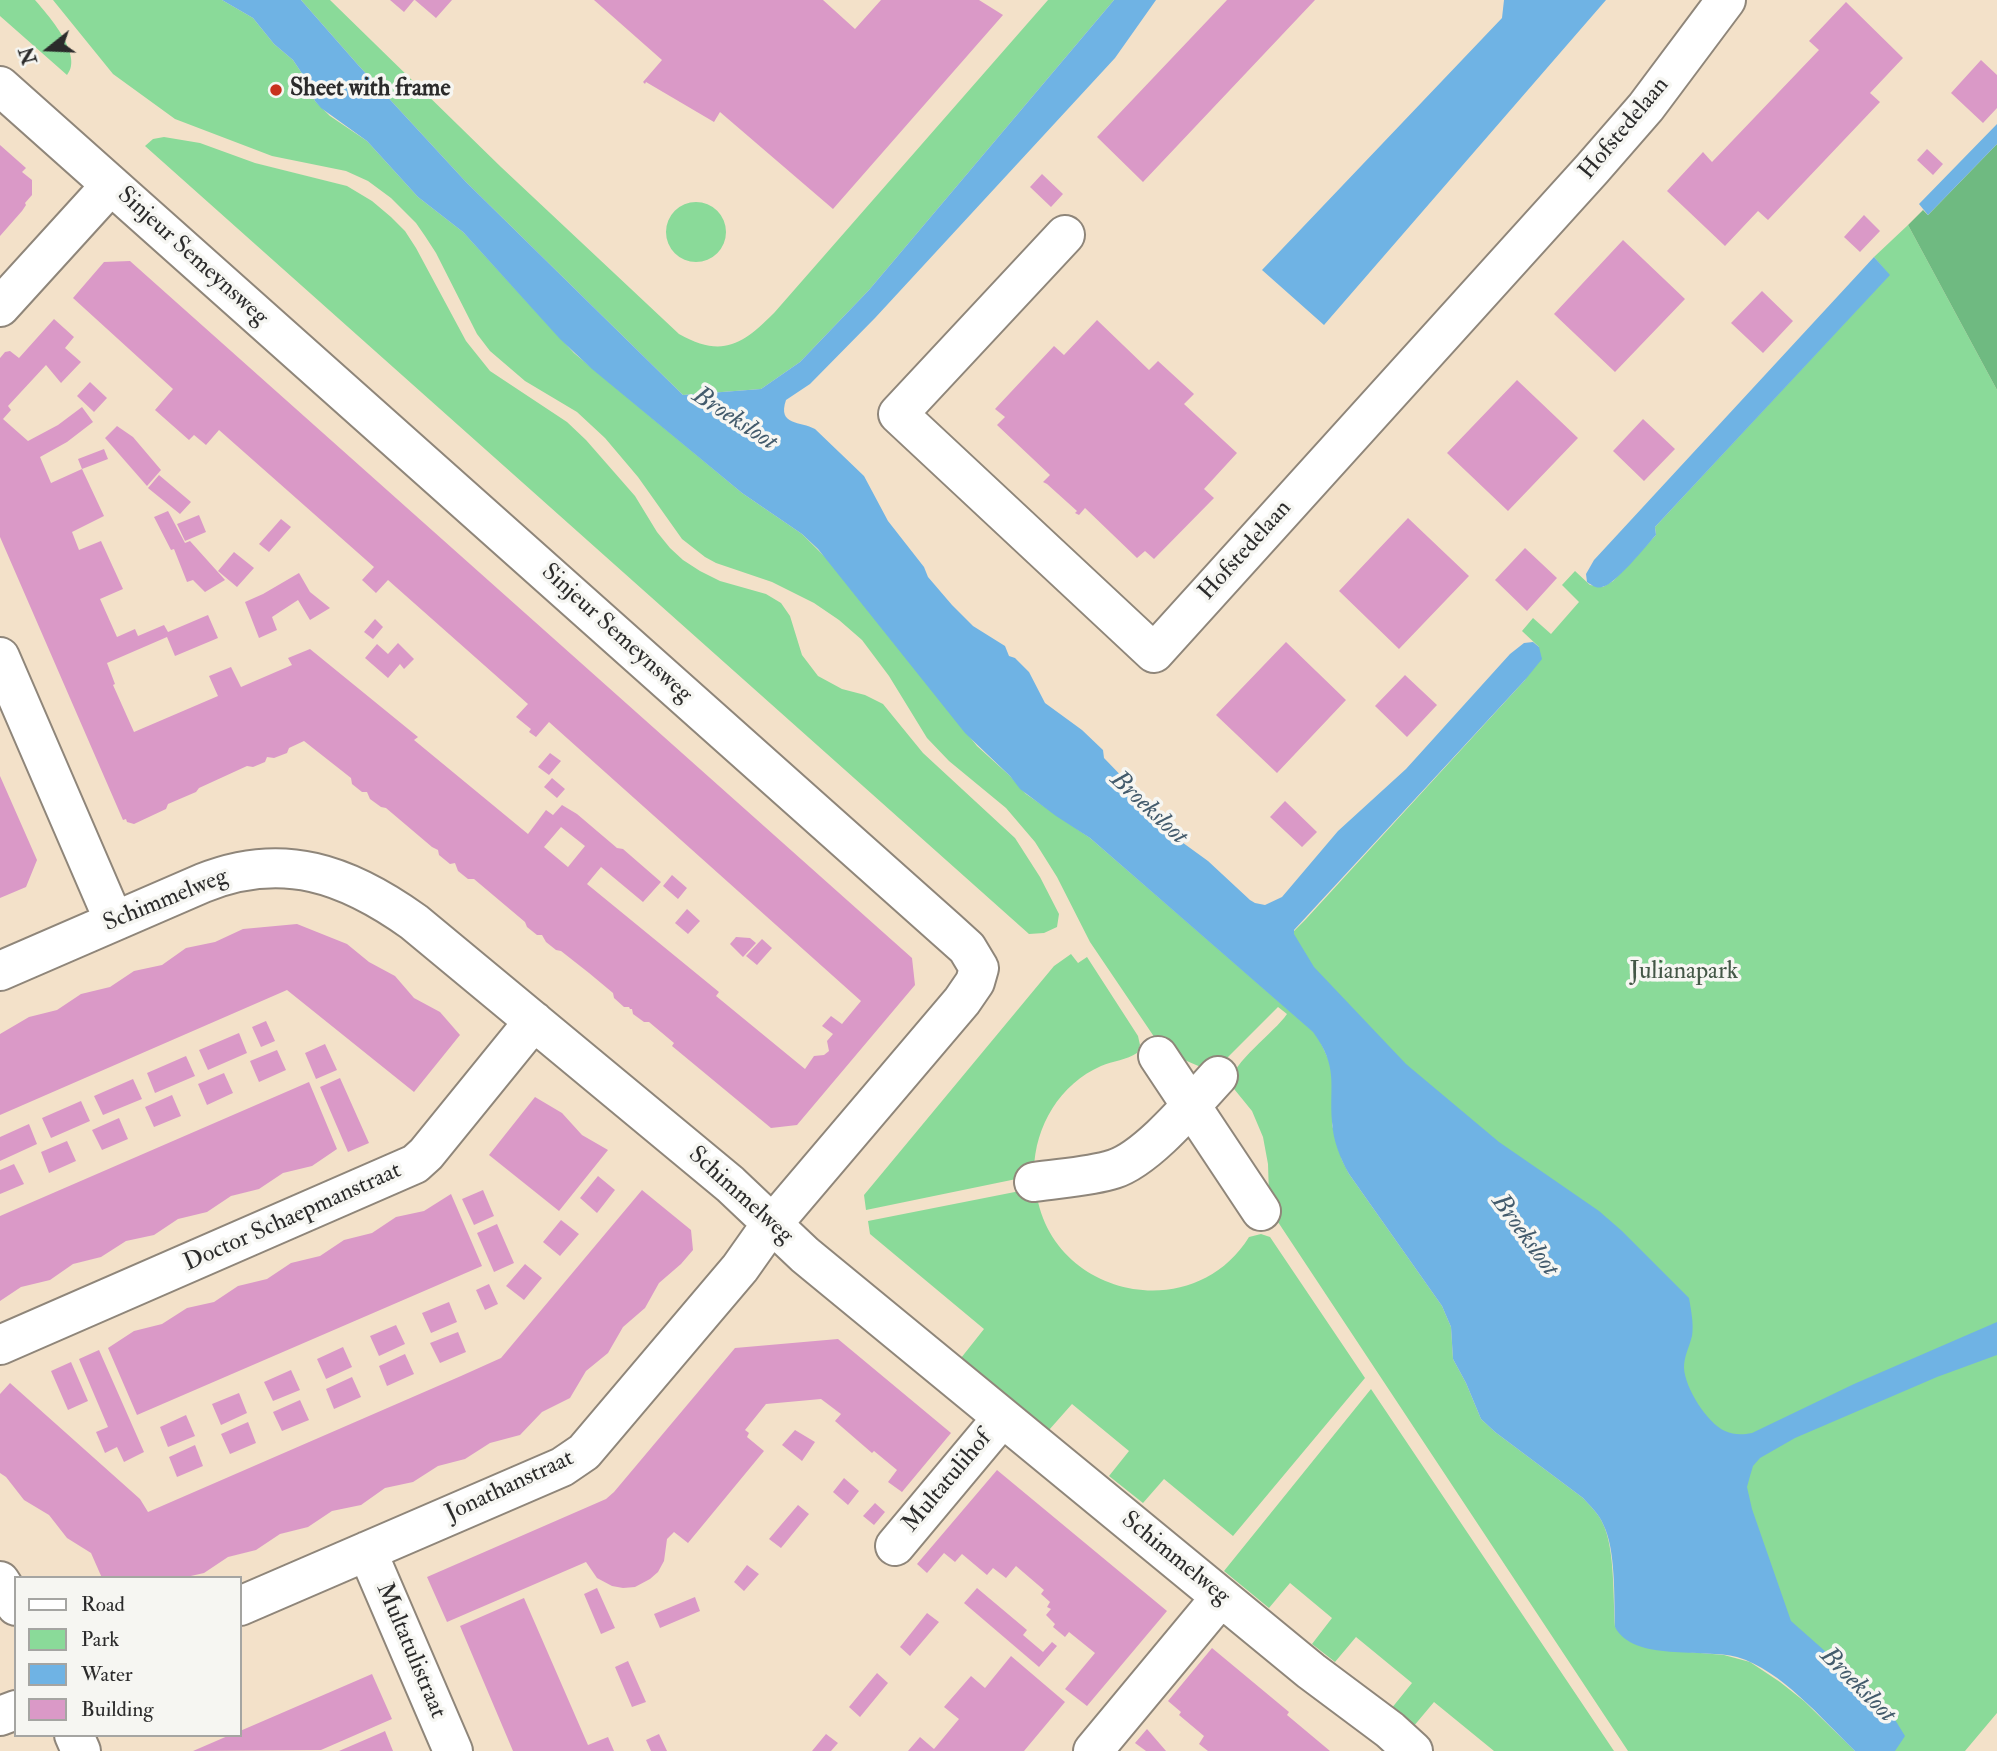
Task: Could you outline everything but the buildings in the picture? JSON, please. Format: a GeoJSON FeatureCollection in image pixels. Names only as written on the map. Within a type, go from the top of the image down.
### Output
{"type":"FeatureCollection","features":[{"type":"Feature","properties":{"kind":"street","name":"Hofstedelaan"},"geometry":{"type":"LineString","coordinates":[[1065,235],[898,414],[1154,653],[1592,169],[1646,107],[1726,0]]}},
{"type":"Feature","properties":{"kind":"street","name":"Sinjeur Semeynsweg"},"geometry":{"type":"LineString","coordinates":[[0,86],[927,911],[973,955],[979,968],[969,991],[773,1224]]}},
{"type":"Feature","properties":{"kind":"street"},"geometry":{"type":"LineString","coordinates":[[0,307],[111,185]]}},
{"type":"Feature","properties":{"kind":"street"},"geometry":{"type":"LineString","coordinates":[[0,657],[114,921]]}},
{"type":"Feature","properties":{"kind":"street","name":"Schimmelweg"},"geometry":{"type":"LineString","coordinates":[[0,971],[233,873],[271,868],[314,872],[363,889],[414,922],[730,1184],[805,1255],[1311,1671],[1413,1751]]}},
{"type":"Feature","properties":{"kind":"street","name":"Doctor Schaepmanstraat"},"geometry":{"type":"LineString","coordinates":[[0,1345],[415,1164],[534,1021]]}},
{"type":"Feature","properties":{"kind":"street"},"geometry":{"type":"LineString","coordinates":[[1158,1056],[1261,1211]]}},
{"type":"Feature","properties":{"kind":"street"},"geometry":{"type":"LineString","coordinates":[[1034,1182],[1104,1171],[1126,1163],[1151,1144],[1218,1076]]}},
{"type":"Feature","properties":{"kind":"street","name":"Jonathanstraat"},"geometry":{"type":"LineString","coordinates":[[242,1605],[562,1468],[578,1457],[589,1448],[773,1224]]}},
{"type":"Feature","properties":{"kind":"street","name":"Multatulihof"},"geometry":{"type":"LineString","coordinates":[[895,1546],[1002,1418]]}},
{"type":"Feature","properties":{"kind":"street","name":"Multatulistraat"},"geometry":{"type":"LineString","coordinates":[[367,1550],[453,1751]]}},
{"type":"Feature","properties":{"kind":"street"},"geometry":{"type":"LineString","coordinates":[[0,1581],[14,1603]]}},
{"type":"Feature","properties":{"kind":"street"},"geometry":{"type":"LineString","coordinates":[[1093,1751],[1221,1597]]}},
{"type":"Feature","properties":{"kind":"green space"},"geometry":{"type":"Polygon","coordinates":[[[0,0],[35,0],[68,46],[71,67],[67,75],[0,16],[0,0]]]}},
{"type":"Feature","properties":{"kind":"green space"},"geometry":{"type":"Polygon","coordinates":[[[53,0],[222,0],[253,18],[274,44],[293,60],[315,101],[330,116],[367,141],[418,197],[463,232],[574,353],[742,493],[802,534],[828,560],[977,746],[1026,794],[1090,838],[1314,1032],[1330,1063],[1332,1125],[1342,1160],[1349,1174],[1442,1306],[1451,1327],[1453,1359],[1481,1419],[1583,1498],[1601,1520],[1612,1559],[1615,1627],[1654,1649],[1724,1655],[1750,1662],[1804,1701],[1855,1751],[1628,1751],[1276,1219],[1269,1196],[1268,1164],[1263,1137],[1252,1111],[1230,1084],[1232,1075],[1245,1057],[1287,1014],[1278,1007],[1222,1063],[1203,1068],[1161,1047],[1090,942],[1057,877],[1035,842],[1006,808],[949,761],[927,738],[889,676],[862,640],[814,603],[772,582],[716,563],[682,539],[638,477],[605,438],[577,412],[525,381],[490,351],[477,334],[425,236],[391,198],[368,181],[346,171],[272,156],[175,119],[113,74],[53,0]]]}},
{"type":"Feature","properties":{"kind":"green space"},"geometry":{"type":"Polygon","coordinates":[[[301,0],[330,0],[501,167],[679,334],[707,345],[720,346],[741,340],[774,313],[1048,0],[1114,0],[869,290],[800,362],[761,389],[683,395],[466,182],[301,0]]]}},
{"type":"Feature","properties":{"kind":"green space"},"geometry":{"type":"Polygon","coordinates":[[[164,137],[200,143],[255,163],[347,186],[372,201],[391,217],[405,231],[416,248],[466,341],[490,371],[567,422],[586,440],[635,496],[657,532],[683,560],[720,581],[766,594],[781,603],[790,616],[802,655],[818,676],[842,689],[865,695],[883,704],[923,753],[1015,838],[1059,914],[1057,927],[1044,933],[1029,934],[145,146],[153,139],[164,137]]]}},
{"type":"Feature","properties":{"kind":"green space"},"geometry":{"type":"Polygon","coordinates":[[[1997,144],[1997,390],[1908,225],[1923,210],[1928,215],[1997,144]]]}},
{"type":"Feature","properties":{"kind":"green space"},"geometry":{"type":"Polygon","coordinates":[[[690,202],[702,202],[721,215],[726,232],[724,244],[713,257],[702,262],[690,262],[671,249],[666,238],[666,226],[679,207],[690,202]]]}},
{"type":"Feature","properties":{"kind":"green space","name":"Julianapark"},"geometry":{"type":"Polygon","coordinates":[[[1908,225],[1997,390],[1997,1713],[1965,1751],[1887,1751],[1262,951],[1294,931],[1306,919],[1525,680],[1539,647],[1522,631],[1533,618],[1551,634],[1579,602],[1562,585],[1575,571],[1590,585],[1603,587],[1613,581],[1656,535],[1655,527],[1889,275],[1874,257],[1908,225]]]}},
{"type":"Feature","properties":{"kind":"green space"},"geometry":{"type":"Polygon","coordinates":[[[1071,954],[1078,963],[1087,957],[1138,1036],[1140,1045],[1137,1053],[1086,1074],[1062,1095],[1052,1108],[1039,1138],[1034,1170],[1026,1177],[866,1210],[864,1195],[1054,966],[1071,954]]]}},
{"type":"Feature","properties":{"kind":"green space"},"geometry":{"type":"Polygon","coordinates":[[[1025,1190],[1037,1197],[1049,1231],[1070,1258],[1098,1278],[1130,1288],[1163,1290],[1195,1282],[1225,1265],[1249,1237],[1261,1234],[1270,1237],[1365,1378],[1233,1536],[1164,1479],[1143,1503],[1109,1476],[1129,1451],[1072,1404],[1049,1430],[961,1358],[984,1329],[870,1234],[868,1221],[1025,1190]]]}},
{"type":"Feature","properties":{"kind":"green space"},"geometry":{"type":"Polygon","coordinates":[[[1371,1389],[1614,1751],[1494,1751],[1434,1702],[1413,1727],[1391,1709],[1412,1683],[1356,1637],[1335,1662],[1312,1644],[1332,1618],[1290,1583],[1269,1608],[1224,1571],[1371,1389]]]}},
{"type":"Feature","properties":{"kind":"water","name":"Broeksloot"},"geometry":{"type":"Polygon","coordinates":[[[222,0],[301,0],[466,182],[683,395],[761,389],[800,362],[869,290],[1114,0],[1156,0],[1115,58],[875,318],[810,384],[786,400],[785,414],[792,421],[815,429],[864,476],[888,521],[924,567],[928,577],[952,605],[973,626],[1005,646],[1009,656],[1015,658],[1029,672],[1045,703],[1082,730],[1103,750],[1104,758],[1131,786],[1168,832],[1208,861],[1255,903],[1265,905],[1282,897],[1338,831],[1406,769],[1510,654],[1524,643],[1533,642],[1539,647],[1542,659],[1525,680],[1294,930],[1294,934],[1314,967],[1406,1064],[1499,1142],[1599,1211],[1689,1298],[1693,1331],[1685,1360],[1685,1376],[1704,1413],[1725,1431],[1752,1433],[1854,1384],[1997,1322],[1997,1355],[1937,1377],[1795,1438],[1760,1458],[1753,1466],[1747,1487],[1752,1509],[1791,1621],[1886,1705],[1905,1736],[1895,1751],[1855,1751],[1785,1684],[1753,1663],[1723,1655],[1653,1649],[1624,1638],[1615,1627],[1612,1560],[1601,1520],[1583,1498],[1481,1419],[1453,1359],[1451,1327],[1442,1306],[1343,1162],[1333,1129],[1330,1066],[1313,1032],[1090,838],[1020,789],[965,733],[818,549],[802,534],[742,493],[592,369],[560,339],[463,232],[418,197],[367,141],[321,108],[293,60],[274,44],[253,18],[222,0]]]}},
{"type":"Feature","properties":{"kind":"water"},"geometry":{"type":"Polygon","coordinates":[[[1504,0],[1606,0],[1324,325],[1262,270],[1502,18],[1504,0]]]}},
{"type":"Feature","properties":{"kind":"water"},"geometry":{"type":"Polygon","coordinates":[[[1997,124],[1997,144],[1928,215],[1919,204],[1997,124]]]}},
{"type":"Feature","properties":{"kind":"water"},"geometry":{"type":"Polygon","coordinates":[[[1874,257],[1890,275],[1655,527],[1656,535],[1622,573],[1602,587],[1587,582],[1586,574],[1594,560],[1874,257]]]}},
{"type":"Feature","properties":{"kind":"place","name":"Sheet with frame"},"geometry":{"type":"Point","coordinates":[276,90]}}]}
